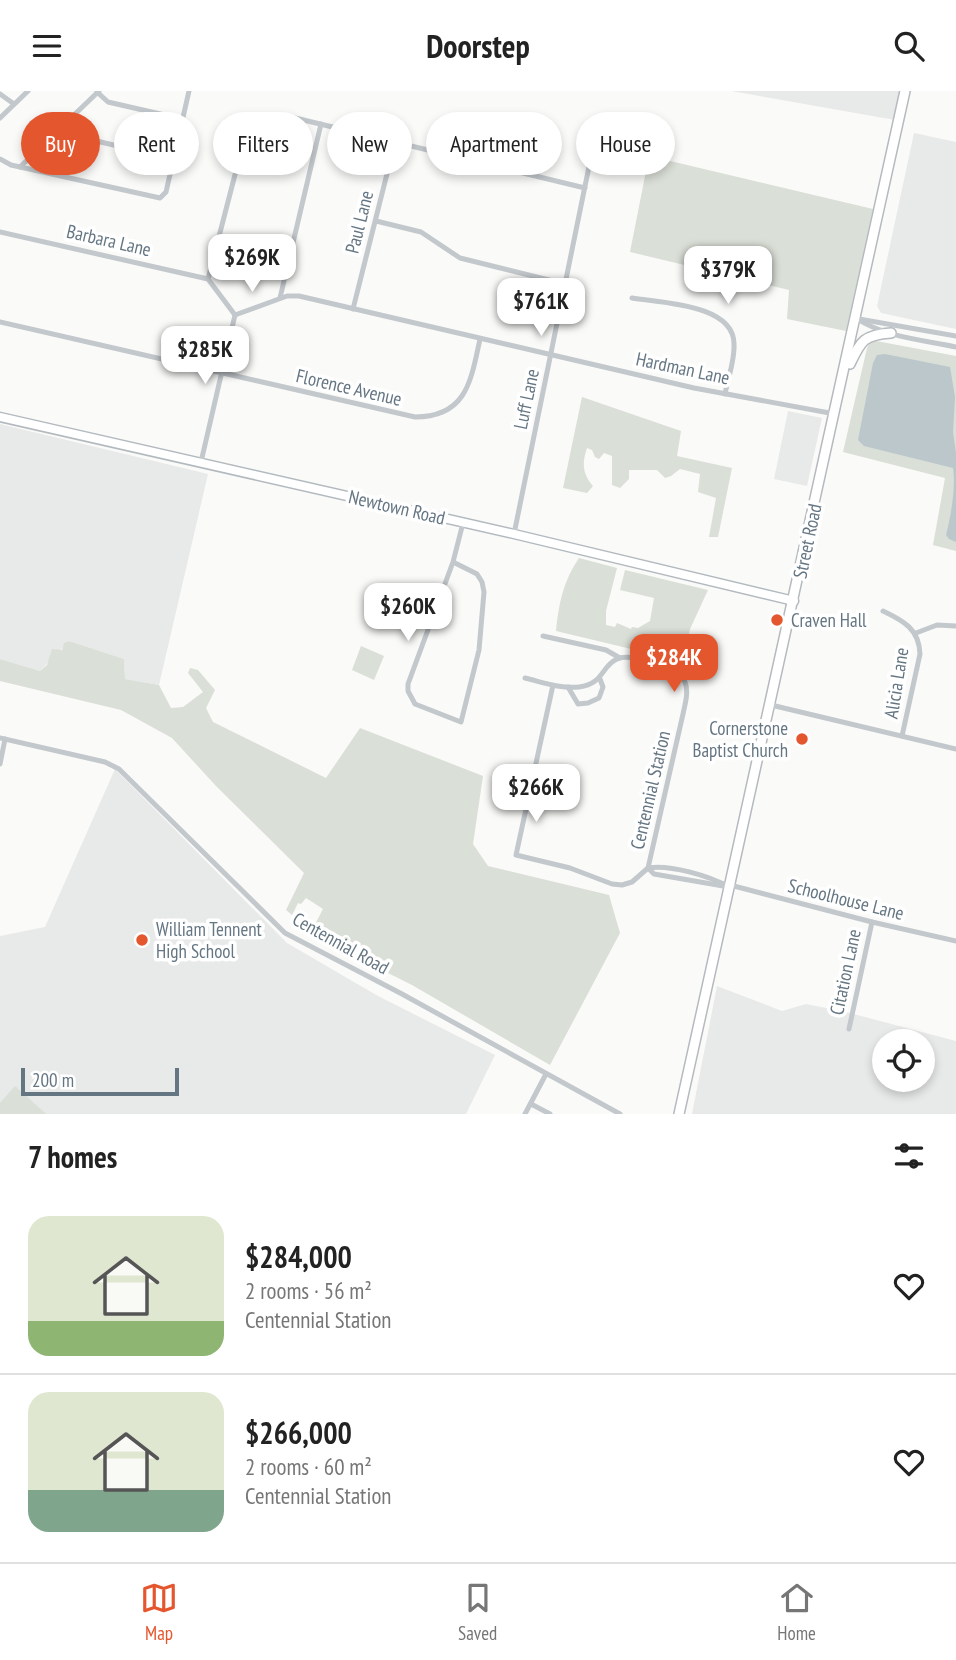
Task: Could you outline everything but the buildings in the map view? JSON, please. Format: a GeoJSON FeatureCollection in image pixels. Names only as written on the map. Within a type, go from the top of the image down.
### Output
{"type":"FeatureCollection","features":[{"type":"Feature","properties":{"kind":"main road","name":"Street Road"},"geometry":{"type":"LineString","coordinates":[[679,1114],[905,91]]}},
{"type":"Feature","properties":{"kind":"main road"},"geometry":{"type":"LineString","coordinates":[[842,379],[864,339],[874,334],[891,333]]}},
{"type":"Feature","properties":{"kind":"street"},"geometry":{"type":"LineString","coordinates":[[0,118],[28,91]]}},
{"type":"Feature","properties":{"kind":"street"},"geometry":{"type":"LineString","coordinates":[[184,112],[189,91]]}},
{"type":"Feature","properties":{"kind":"street"},"geometry":{"type":"LineString","coordinates":[[77,112],[98,92],[108,102],[152,112]]}},
{"type":"Feature","properties":{"kind":"street"},"geometry":{"type":"LineString","coordinates":[[0,94],[14,104]]}},
{"type":"Feature","properties":{"kind":"street"},"geometry":{"type":"LineString","coordinates":[[235,315],[208,279],[248,130],[262,118],[275,114],[327,125]]}},
{"type":"Feature","properties":{"kind":"street"},"geometry":{"type":"LineString","coordinates":[[235,315],[279,298],[321,124]]}},
{"type":"Feature","properties":{"kind":"street"},"geometry":{"type":"LineString","coordinates":[[412,146],[585,188]]}},
{"type":"Feature","properties":{"kind":"street"},"geometry":{"type":"LineString","coordinates":[[0,159],[11,165],[157,198],[163,196],[169,175]]}},
{"type":"Feature","properties":{"kind":"street","name":"Paul Lane"},"geometry":{"type":"LineString","coordinates":[[353,309],[387,175]]}},
{"type":"Feature","properties":{"kind":"street","name":"Luff Lane"},"geometry":{"type":"LineString","coordinates":[[514,534],[588,175]]}},
{"type":"Feature","properties":{"kind":"street"},"geometry":{"type":"LineString","coordinates":[[376,221],[421,232],[460,258],[565,284]]}},
{"type":"Feature","properties":{"kind":"street","name":"Barbara Lane"},"geometry":{"type":"LineString","coordinates":[[0,232],[208,279]]}},
{"type":"Feature","properties":{"kind":"street","name":"Hardman Lane"},"geometry":{"type":"LineString","coordinates":[[279,298],[299,296],[725,394],[835,414]]}},
{"type":"Feature","properties":{"kind":"street"},"geometry":{"type":"LineString","coordinates":[[632,298],[707,311],[724,321],[733,336],[734,346],[725,394]]}},
{"type":"Feature","properties":{"kind":"street"},"geometry":{"type":"LineString","coordinates":[[201,462],[235,315]]}},
{"type":"Feature","properties":{"kind":"street"},"geometry":{"type":"LineString","coordinates":[[856,319],[869,327],[956,347]]}},
{"type":"Feature","properties":{"kind":"street"},"geometry":{"type":"LineString","coordinates":[[856,319],[956,337]]}},
{"type":"Feature","properties":{"kind":"street","name":"Florence Avenue"},"geometry":{"type":"LineString","coordinates":[[0,323],[409,416],[424,417],[447,410],[465,394],[471,380],[480,339]]}},
{"type":"Feature","properties":{"kind":"street","name":"Newtown Road"},"geometry":{"type":"LineString","coordinates":[[0,417],[794,601]]}},
{"type":"Feature","properties":{"kind":"street"},"geometry":{"type":"LineString","coordinates":[[453,562],[477,574],[484,592],[479,650],[461,722],[420,708],[408,691],[410,674],[453,562],[464,523]]}},
{"type":"Feature","properties":{"kind":"street","name":"Alicia Lane"},"geometry":{"type":"LineString","coordinates":[[883,611],[904,621],[916,633],[919,654],[902,736]]}},
{"type":"Feature","properties":{"kind":"street"},"geometry":{"type":"LineString","coordinates":[[916,633],[937,625],[956,627]]}},
{"type":"Feature","properties":{"kind":"street"},"geometry":{"type":"LineString","coordinates":[[543,636],[606,650],[620,658]]}},
{"type":"Feature","properties":{"kind":"street","name":"Centennial Station"},"geometry":{"type":"LineString","coordinates":[[553,685],[516,855],[570,867],[612,884],[632,882],[648,868],[687,696],[682,675],[672,668],[626,656],[620,658]]}},
{"type":"Feature","properties":{"kind":"street"},"geometry":{"type":"LineString","coordinates":[[525,678],[553,685],[581,687],[600,679],[614,660],[620,658]]}},
{"type":"Feature","properties":{"kind":"street"},"geometry":{"type":"LineString","coordinates":[[568,687],[578,704],[588,703],[599,698],[603,687],[600,679]]}},
{"type":"Feature","properties":{"kind":"street"},"geometry":{"type":"LineString","coordinates":[[771,705],[956,749]]}},
{"type":"Feature","properties":{"kind":"street"},"geometry":{"type":"LineString","coordinates":[[0,764],[3,739]]}},
{"type":"Feature","properties":{"kind":"street","name":"Centennial Road"},"geometry":{"type":"LineString","coordinates":[[3,739],[105,762],[119,769],[281,930],[620,1114]]}},
{"type":"Feature","properties":{"kind":"street","name":"Schoolhouse Lane"},"geometry":{"type":"LineString","coordinates":[[648,868],[654,874],[713,886],[730,886],[956,941]]}},
{"type":"Feature","properties":{"kind":"street","name":"Citation Lane"},"geometry":{"type":"LineString","coordinates":[[849,1029],[872,922]]}},
{"type":"Feature","properties":{"kind":"street"},"geometry":{"type":"LineString","coordinates":[[525,1114],[546,1074]]}},
{"type":"Feature","properties":{"kind":"street"},"geometry":{"type":"LineString","coordinates":[[531,1104],[550,1114]]}},
{"type":"Feature","properties":{"kind":"shaded area"},"geometry":{"type":"Polygon","coordinates":[[[731,91],[901,91],[895,120],[731,91]]]}},
{"type":"Feature","properties":{"kind":"shaded area"},"geometry":{"type":"Polygon","coordinates":[[[914,133],[956,142],[956,329],[881,313],[877,306],[914,133]]]}},
{"type":"Feature","properties":{"kind":"shaded area"},"geometry":{"type":"Polygon","coordinates":[[[675,162],[873,209],[846,331],[787,319],[789,290],[630,252],[645,175],[675,175],[675,162]]]}},
{"type":"Feature","properties":{"kind":"shaded area"},"geometry":{"type":"Polygon","coordinates":[[[871,340],[956,356],[956,551],[933,545],[945,478],[843,452],[871,340]]]}},
{"type":"Feature","properties":{"kind":"shaded area"},"geometry":{"type":"Polygon","coordinates":[[[885,354],[950,367],[955,397],[953,432],[956,453],[956,542],[946,535],[953,501],[953,468],[864,446],[858,440],[873,363],[877,355],[885,354]]]}},
{"type":"Feature","properties":{"kind":"shaded area"},"geometry":{"type":"Polygon","coordinates":[[[582,397],[681,431],[677,456],[732,468],[718,537],[709,537],[716,498],[698,492],[700,474],[680,469],[665,478],[657,470],[629,470],[629,479],[620,488],[612,485],[612,456],[604,453],[599,459],[587,448],[584,468],[593,486],[587,493],[563,488],[582,397]]]}},
{"type":"Feature","properties":{"kind":"shaded area"},"geometry":{"type":"Polygon","coordinates":[[[788,411],[822,418],[807,486],[774,479],[788,411]]]}},
{"type":"Feature","properties":{"kind":"shaded area"},"geometry":{"type":"Polygon","coordinates":[[[0,424],[208,474],[159,685],[125,679],[124,659],[69,641],[40,671],[0,659],[0,424]]]}},
{"type":"Feature","properties":{"kind":"shaded area"},"geometry":{"type":"Polygon","coordinates":[[[579,558],[617,568],[606,611],[606,625],[615,627],[617,623],[631,629],[650,621],[654,598],[620,590],[625,570],[708,590],[690,629],[685,654],[673,659],[556,631],[563,593],[579,558]]]}},
{"type":"Feature","properties":{"kind":"shaded area"},"geometry":{"type":"Polygon","coordinates":[[[69,641],[124,659],[125,679],[159,685],[171,708],[183,707],[203,692],[188,673],[190,668],[198,670],[215,690],[206,708],[213,722],[326,778],[360,728],[483,776],[473,844],[488,866],[609,895],[620,933],[550,1065],[412,985],[310,934],[323,909],[306,898],[301,904],[298,903],[292,915],[286,910],[304,873],[172,738],[121,710],[0,681],[0,659],[40,671],[47,665],[52,649],[62,650],[64,643],[69,641]]]}},
{"type":"Feature","properties":{"kind":"shaded area"},"geometry":{"type":"Polygon","coordinates":[[[361,646],[384,656],[374,680],[352,670],[361,646]]]}},
{"type":"Feature","properties":{"kind":"shaded area","name":"William Tennent High School"},"geometry":{"type":"Polygon","coordinates":[[[115,769],[287,943],[378,996],[495,1055],[466,1114],[0,1114],[0,936],[45,927],[115,769]]]}},
{"type":"Feature","properties":{"kind":"shaded area"},"geometry":{"type":"Polygon","coordinates":[[[717,986],[782,1011],[806,1004],[910,1029],[872,1029],[872,1092],[935,1092],[935,1035],[956,1041],[956,1114],[692,1114],[717,986]]]}},
{"type":"Feature","properties":{"kind":"shaded area"},"geometry":{"type":"Polygon","coordinates":[[[15,1086],[46,1114],[0,1114],[0,1103],[15,1086]]]}},
{"type":"Feature","properties":{"kind":"place","name":"Craven Hall"},"geometry":{"type":"Point","coordinates":[777,620]}},
{"type":"Feature","properties":{"kind":"place","name":"Cornerstone Baptist Church"},"geometry":{"type":"Point","coordinates":[802,739]}},
{"type":"Feature","properties":{"kind":"place","name":"William Tennent High School"},"geometry":{"type":"Point","coordinates":[142,940]}}]}
